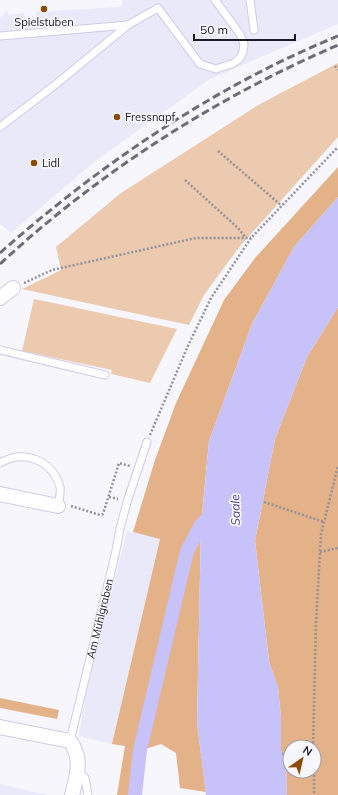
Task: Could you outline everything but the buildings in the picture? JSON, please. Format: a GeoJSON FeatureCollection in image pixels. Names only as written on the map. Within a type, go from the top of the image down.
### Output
{"type":"FeatureCollection","features":[{"type":"Feature","properties":{"kind":"street"},"geometry":{"type":"LineString","coordinates":[[0,298],[13,288]]}},
{"type":"Feature","properties":{"kind":"street"},"geometry":{"type":"LineString","coordinates":[[0,494],[58,506]]}},
{"type":"Feature","properties":{"kind":"street"},"geometry":{"type":"LineString","coordinates":[[0,727],[70,740],[75,748],[78,759],[72,795]]}},
{"type":"Feature","properties":{"kind":"lane"},"geometry":{"type":"LineString","coordinates":[[0,127],[55,85],[128,25],[158,8],[162,0]]}},
{"type":"Feature","properties":{"kind":"lane"},"geometry":{"type":"LineString","coordinates":[[158,8],[200,64],[216,69],[234,63],[240,58],[243,52],[244,44],[240,34],[215,0]]}},
{"type":"Feature","properties":{"kind":"lane"},"geometry":{"type":"LineString","coordinates":[[250,0],[254,30]]}},
{"type":"Feature","properties":{"kind":"lane"},"geometry":{"type":"LineString","coordinates":[[0,36],[128,25]]}},
{"type":"Feature","properties":{"kind":"lane"},"geometry":{"type":"LineString","coordinates":[[0,350],[104,375]]}},
{"type":"Feature","properties":{"kind":"lane","name":"Am Mühlgraben"},"geometry":{"type":"LineString","coordinates":[[70,740],[120,529],[147,442]]}},
{"type":"Feature","properties":{"kind":"lane"},"geometry":{"type":"LineString","coordinates":[[0,463],[9,457],[22,456],[33,458],[44,463],[53,473],[60,488],[58,506]]}},
{"type":"Feature","properties":{"kind":"lane"},"geometry":{"type":"LineString","coordinates":[[77,770],[85,778],[88,795]]}},
{"type":"Feature","properties":{"kind":"path"},"geometry":{"type":"LineString","coordinates":[[335,66],[338,70]]}},
{"type":"Feature","properties":{"kind":"path"},"geometry":{"type":"LineString","coordinates":[[147,442],[187,348],[211,298],[251,238],[338,147]]}},
{"type":"Feature","properties":{"kind":"path"},"geometry":{"type":"LineString","coordinates":[[218,151],[282,206]]}},
{"type":"Feature","properties":{"kind":"path"},"geometry":{"type":"LineString","coordinates":[[185,180],[238,228],[246,238]]}},
{"type":"Feature","properties":{"kind":"path"},"geometry":{"type":"LineString","coordinates":[[13,288],[52,270],[196,238],[251,238]]}},
{"type":"Feature","properties":{"kind":"path"},"geometry":{"type":"LineString","coordinates":[[58,506],[69,506],[100,515],[103,514],[119,462],[132,466]]}},
{"type":"Feature","properties":{"kind":"path"},"geometry":{"type":"LineString","coordinates":[[313,739],[316,623],[321,534],[338,466]]}},
{"type":"Feature","properties":{"kind":"path"},"geometry":{"type":"LineString","coordinates":[[108,497],[121,500]]}},
{"type":"Feature","properties":{"kind":"path"},"geometry":{"type":"LineString","coordinates":[[264,502],[324,522]]}},
{"type":"Feature","properties":{"kind":"path"},"geometry":{"type":"LineString","coordinates":[[320,552],[338,548]]}},
{"type":"Feature","properties":{"kind":"path"},"geometry":{"type":"LineString","coordinates":[[314,779],[314,795]]}},
{"type":"Feature","properties":{"kind":"shaded area"},"geometry":{"type":"Polygon","coordinates":[[[122,0],[338,0],[338,24],[210,79],[94,162],[11,233],[0,224],[0,18],[7,11],[8,15],[24,13],[25,22],[36,21],[36,12],[122,7],[122,0]]]}},
{"type":"Feature","properties":{"kind":"shaded area"},"geometry":{"type":"Polygon","coordinates":[[[338,63],[338,137],[240,246],[204,295],[189,325],[22,289],[61,270],[56,247],[121,193],[260,104],[338,63]]]}},
{"type":"Feature","properties":{"kind":"shaded area"},"geometry":{"type":"Polygon","coordinates":[[[338,167],[338,197],[294,247],[252,324],[209,441],[201,525],[197,723],[206,792],[180,788],[176,753],[161,744],[136,752],[129,795],[117,795],[125,746],[112,744],[160,539],[133,532],[155,460],[176,403],[224,300],[255,258],[338,167]]]}},
{"type":"Feature","properties":{"kind":"shaded area"},"geometry":{"type":"Polygon","coordinates":[[[34,299],[177,329],[150,383],[111,374],[112,370],[22,351],[34,299]]]}},
{"type":"Feature","properties":{"kind":"shaded area"},"geometry":{"type":"Polygon","coordinates":[[[338,307],[338,795],[287,795],[286,779],[322,779],[322,739],[282,739],[282,753],[281,750],[281,717],[278,688],[269,661],[255,541],[275,439],[307,357],[338,307]]]}},
{"type":"Feature","properties":{"kind":"shaded area"},"geometry":{"type":"Polygon","coordinates":[[[127,531],[160,538],[112,744],[79,736],[85,697],[127,531]]]}},
{"type":"Feature","properties":{"kind":"shaded area"},"geometry":{"type":"Polygon","coordinates":[[[0,698],[59,710],[57,719],[0,708],[0,698]]]}},
{"type":"Feature","properties":{"kind":"shaded area"},"geometry":{"type":"Polygon","coordinates":[[[0,784],[20,789],[48,795],[0,795],[0,784]]]}},
{"type":"Feature","properties":{"kind":"water","name":"Saale"},"geometry":{"type":"Polygon","coordinates":[[[338,197],[338,307],[307,357],[275,439],[255,541],[269,661],[278,687],[281,717],[282,779],[286,779],[287,795],[206,795],[197,723],[201,525],[209,441],[252,324],[294,247],[338,197]]]}},
{"type":"Feature","properties":{"kind":"water"},"geometry":{"type":"Polygon","coordinates":[[[140,750],[143,755],[138,795],[129,795],[136,752],[140,750]]]}},
{"type":"Feature","properties":{"kind":"waterway"},"geometry":{"type":"LineString","coordinates":[[135,795],[140,750],[187,551],[201,525],[214,512]]}},
{"type":"Feature","properties":{"kind":"railway"},"geometry":{"type":"LineString","coordinates":[[0,253],[77,189],[160,130],[203,103],[247,79],[292,56],[338,36]]}},
{"type":"Feature","properties":{"kind":"railway"},"geometry":{"type":"LineString","coordinates":[[0,264],[77,199],[160,140],[247,89],[338,45]]}},
{"type":"Feature","properties":{"kind":"place","name":"Spielstuben"},"geometry":{"type":"Point","coordinates":[44,9]}},
{"type":"Feature","properties":{"kind":"place","name":"Fressnapf"},"geometry":{"type":"Point","coordinates":[117,117]}},
{"type":"Feature","properties":{"kind":"place","name":"Lidl"},"geometry":{"type":"Point","coordinates":[34,163]}}]}
